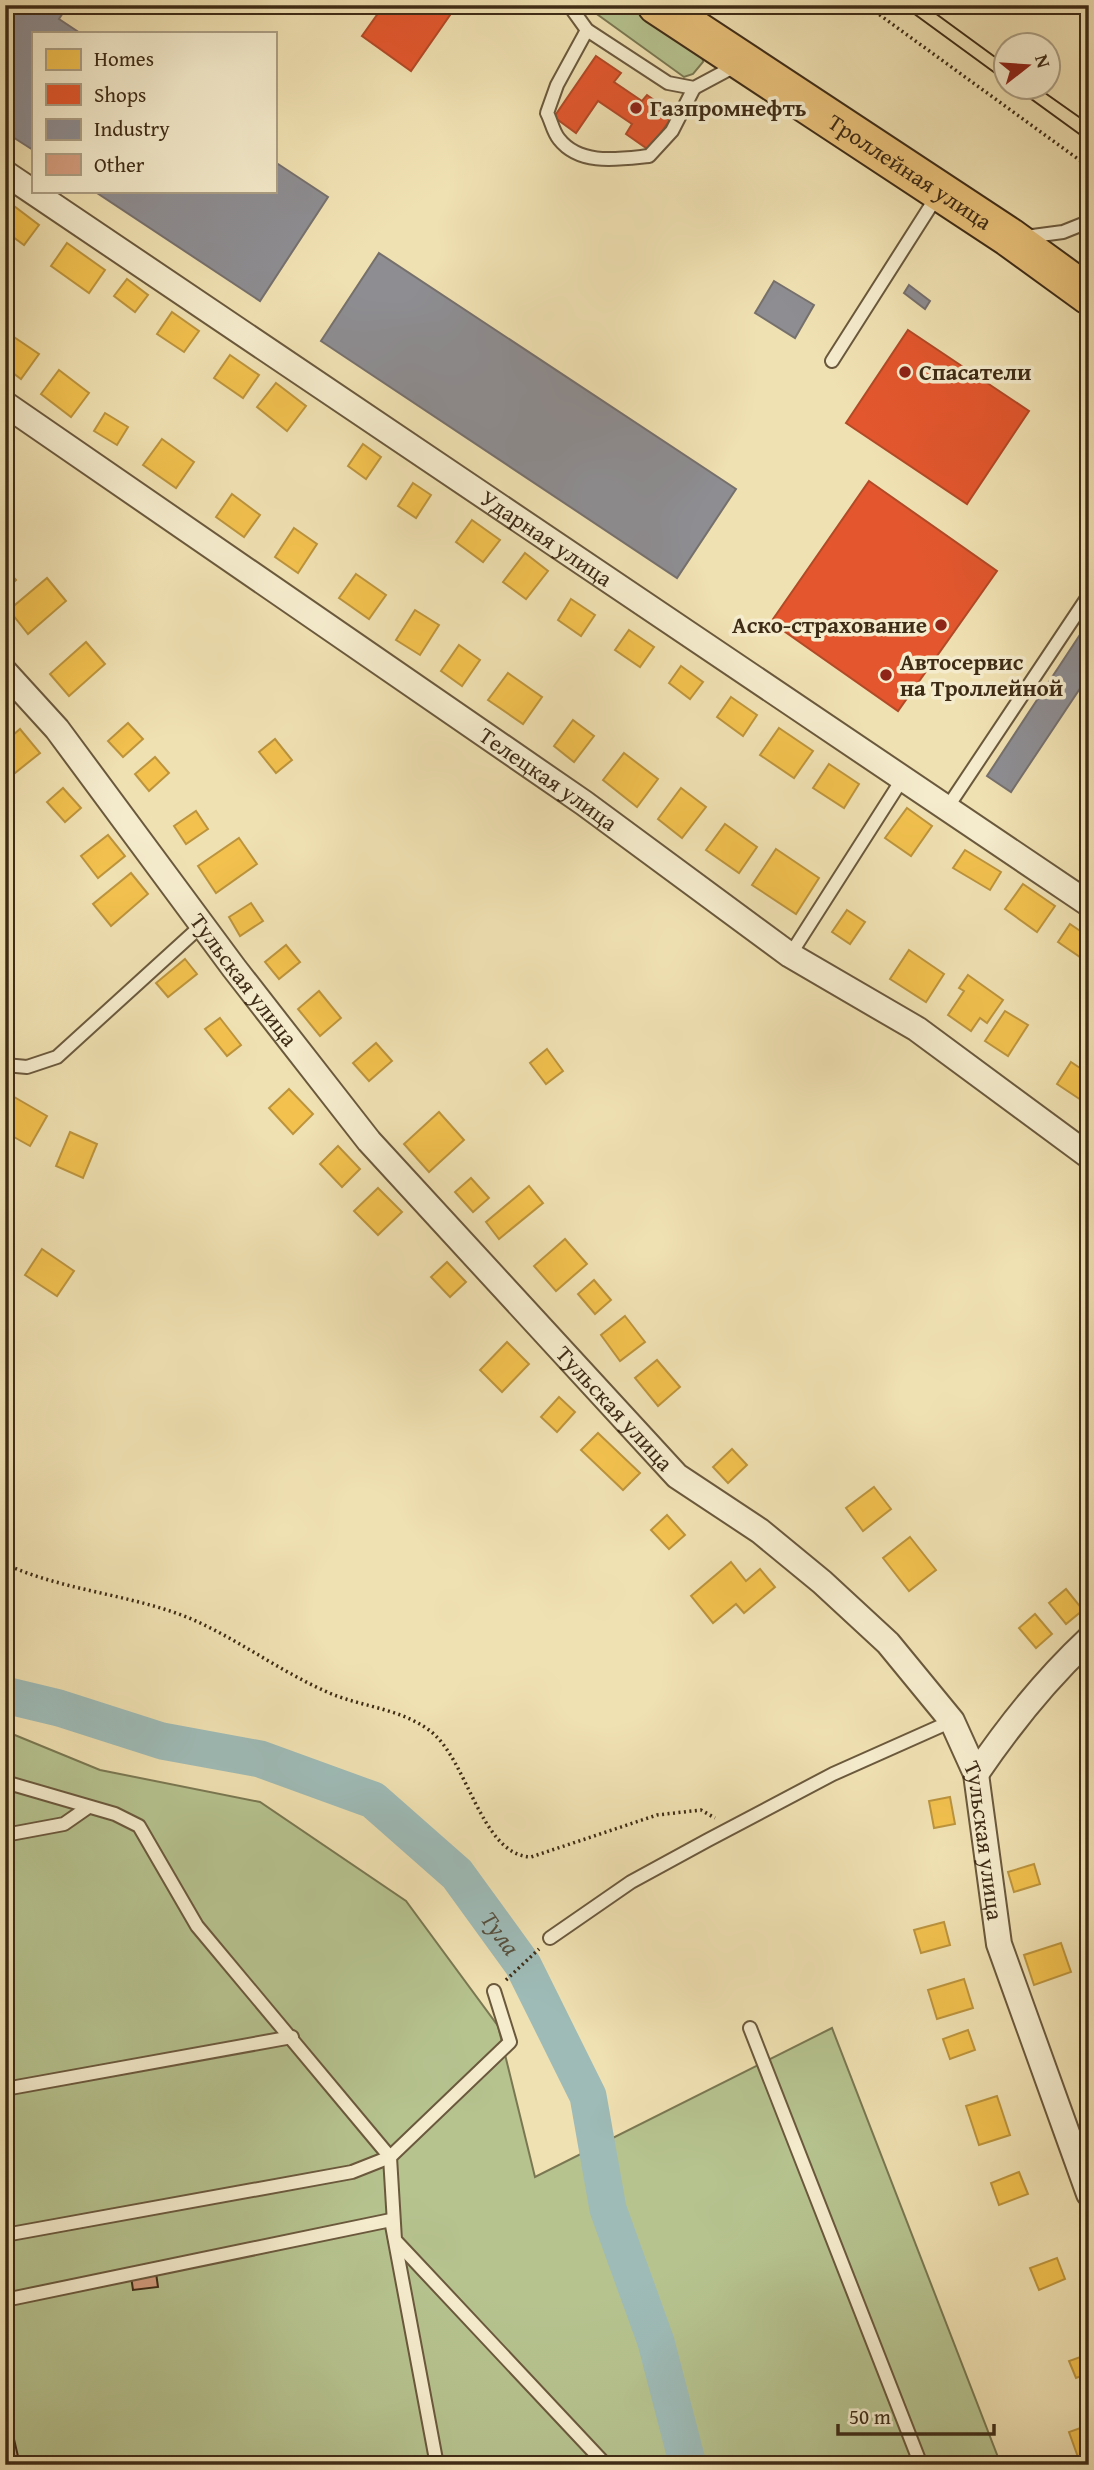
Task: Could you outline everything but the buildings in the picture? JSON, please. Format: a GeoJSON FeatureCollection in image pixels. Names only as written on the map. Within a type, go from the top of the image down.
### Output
{"type":"FeatureCollection","features":[{"type":"Feature","properties":{"kind":"main road","name":"Троллейная улица"},"geometry":{"type":"LineString","coordinates":[[657,5],[741,63],[1009,237],[1089,295]]}},
{"type":"Feature","properties":{"kind":"street","name":"Ударная улица"},"geometry":{"type":"LineString","coordinates":[[5,173],[32,191]]}},
{"type":"Feature","properties":{"kind":"street","name":"Ударная улица"},"geometry":{"type":"LineString","coordinates":[[33,192],[1089,904]]}},
{"type":"Feature","properties":{"kind":"street","name":"Телецкая улица"},"geometry":{"type":"LineString","coordinates":[[5,404],[584,803],[790,955],[916,1028],[1089,1156]]}},
{"type":"Feature","properties":{"kind":"street","name":"Тульская улица"},"geometry":{"type":"LineString","coordinates":[[5,672],[57,729],[202,925],[369,1141],[677,1476],[760,1531],[822,1582],[888,1643],[952,1721],[976,1774],[999,1944],[1089,2194]]}},
{"type":"Feature","properties":{"kind":"street"},"geometry":{"type":"LineString","coordinates":[[976,1774],[1013,1720],[1044,1683],[1089,1639]]}},
{"type":"Feature","properties":{"kind":"lane"},"geometry":{"type":"LineString","coordinates":[[569,5],[587,30],[668,83],[694,88]]}},
{"type":"Feature","properties":{"kind":"lane"},"geometry":{"type":"LineString","coordinates":[[587,30],[557,85],[547,113],[559,139],[585,157],[612,160],[649,156],[672,131],[694,88],[741,63]]}},
{"type":"Feature","properties":{"kind":"lane"},"geometry":{"type":"LineString","coordinates":[[832,361],[939,193]]}},
{"type":"Feature","properties":{"kind":"lane"},"geometry":{"type":"LineString","coordinates":[[1009,237],[1037,237],[1089,222],[1089,261]]}},
{"type":"Feature","properties":{"kind":"lane"},"geometry":{"type":"LineString","coordinates":[[947,808],[1089,595]]}},
{"type":"Feature","properties":{"kind":"lane"},"geometry":{"type":"LineString","coordinates":[[790,955],[903,778]]}},
{"type":"Feature","properties":{"kind":"lane"},"geometry":{"type":"LineString","coordinates":[[5,1065],[27,1067],[57,1057],[202,925]]}},
{"type":"Feature","properties":{"kind":"lane"},"geometry":{"type":"LineString","coordinates":[[550,1938],[631,1882],[832,1773],[952,1721]]}},
{"type":"Feature","properties":{"kind":"lane"},"geometry":{"type":"LineString","coordinates":[[5,1782],[115,1814],[139,1826],[197,1926],[292,2036],[390,2157],[395,2240],[606,2465]]}},
{"type":"Feature","properties":{"kind":"lane"},"geometry":{"type":"LineString","coordinates":[[5,1835],[64,1824],[87,1808]]}},
{"type":"Feature","properties":{"kind":"lane"},"geometry":{"type":"LineString","coordinates":[[5,2235],[352,2172],[390,2157],[510,2042],[494,1992]]}},
{"type":"Feature","properties":{"kind":"lane"},"geometry":{"type":"LineString","coordinates":[[750,2028],[921,2465]]}},
{"type":"Feature","properties":{"kind":"lane"},"geometry":{"type":"LineString","coordinates":[[5,2089],[292,2036]]}},
{"type":"Feature","properties":{"kind":"lane"},"geometry":{"type":"LineString","coordinates":[[5,2300],[391,2220],[433,2464]]}},
{"type":"Feature","properties":{"kind":"path"},"geometry":{"type":"LineString","coordinates":[[866,5],[1089,167]]}},
{"type":"Feature","properties":{"kind":"path"},"geometry":{"type":"LineString","coordinates":[[5,1564],[31,1576],[188,1618],[327,1692],[397,1711],[431,1731],[471,1788],[493,1837],[516,1856],[531,1857],[657,1815],[701,1810],[732,1828]]}},
{"type":"Feature","properties":{"kind":"path"},"geometry":{"type":"LineString","coordinates":[[494,1992],[550,1938]]}},
{"type":"Feature","properties":{"kind":"green space"},"geometry":{"type":"Polygon","coordinates":[[[594,5],[636,5],[702,51],[703,62],[693,74],[684,77],[594,12],[594,5]]]}},
{"type":"Feature","properties":{"kind":"green space"},"geometry":{"type":"Polygon","coordinates":[[[5,1731],[100,1770],[260,1802],[406,1901],[498,2026],[535,2177],[832,2028],[1001,2465],[5,2465],[5,1731]]]}},
{"type":"Feature","properties":{"kind":"waterway","name":"Тула"},"geometry":{"type":"LineString","coordinates":[[5,1695],[59,1708],[162,1741],[260,1759],[373,1800],[457,1874],[523,1965],[588,2096],[608,2209],[656,2342],[688,2465]]}},
{"type":"Feature","properties":{"kind":"tram line"},"geometry":{"type":"LineString","coordinates":[[902,5],[992,71]]}},
{"type":"Feature","properties":{"kind":"tram line"},"geometry":{"type":"LineString","coordinates":[[924,5],[992,55]]}},
{"type":"Feature","properties":{"kind":"tram line"},"geometry":{"type":"LineString","coordinates":[[1035,102],[1089,141]]}},
{"type":"Feature","properties":{"kind":"tram line"},"geometry":{"type":"LineString","coordinates":[[1058,102],[1089,124]]}},
{"type":"Feature","properties":{"kind":"place","name":"Газпромнефть"},"geometry":{"type":"Point","coordinates":[636,108]}},
{"type":"Feature","properties":{"kind":"place","name":"Спасатели"},"geometry":{"type":"Point","coordinates":[905,372]}},
{"type":"Feature","properties":{"kind":"place","name":"Аско-страхование"},"geometry":{"type":"Point","coordinates":[941,625]}},
{"type":"Feature","properties":{"kind":"place","name":"Автосервис на Троллейной"},"geometry":{"type":"Point","coordinates":[886,675]}}]}
